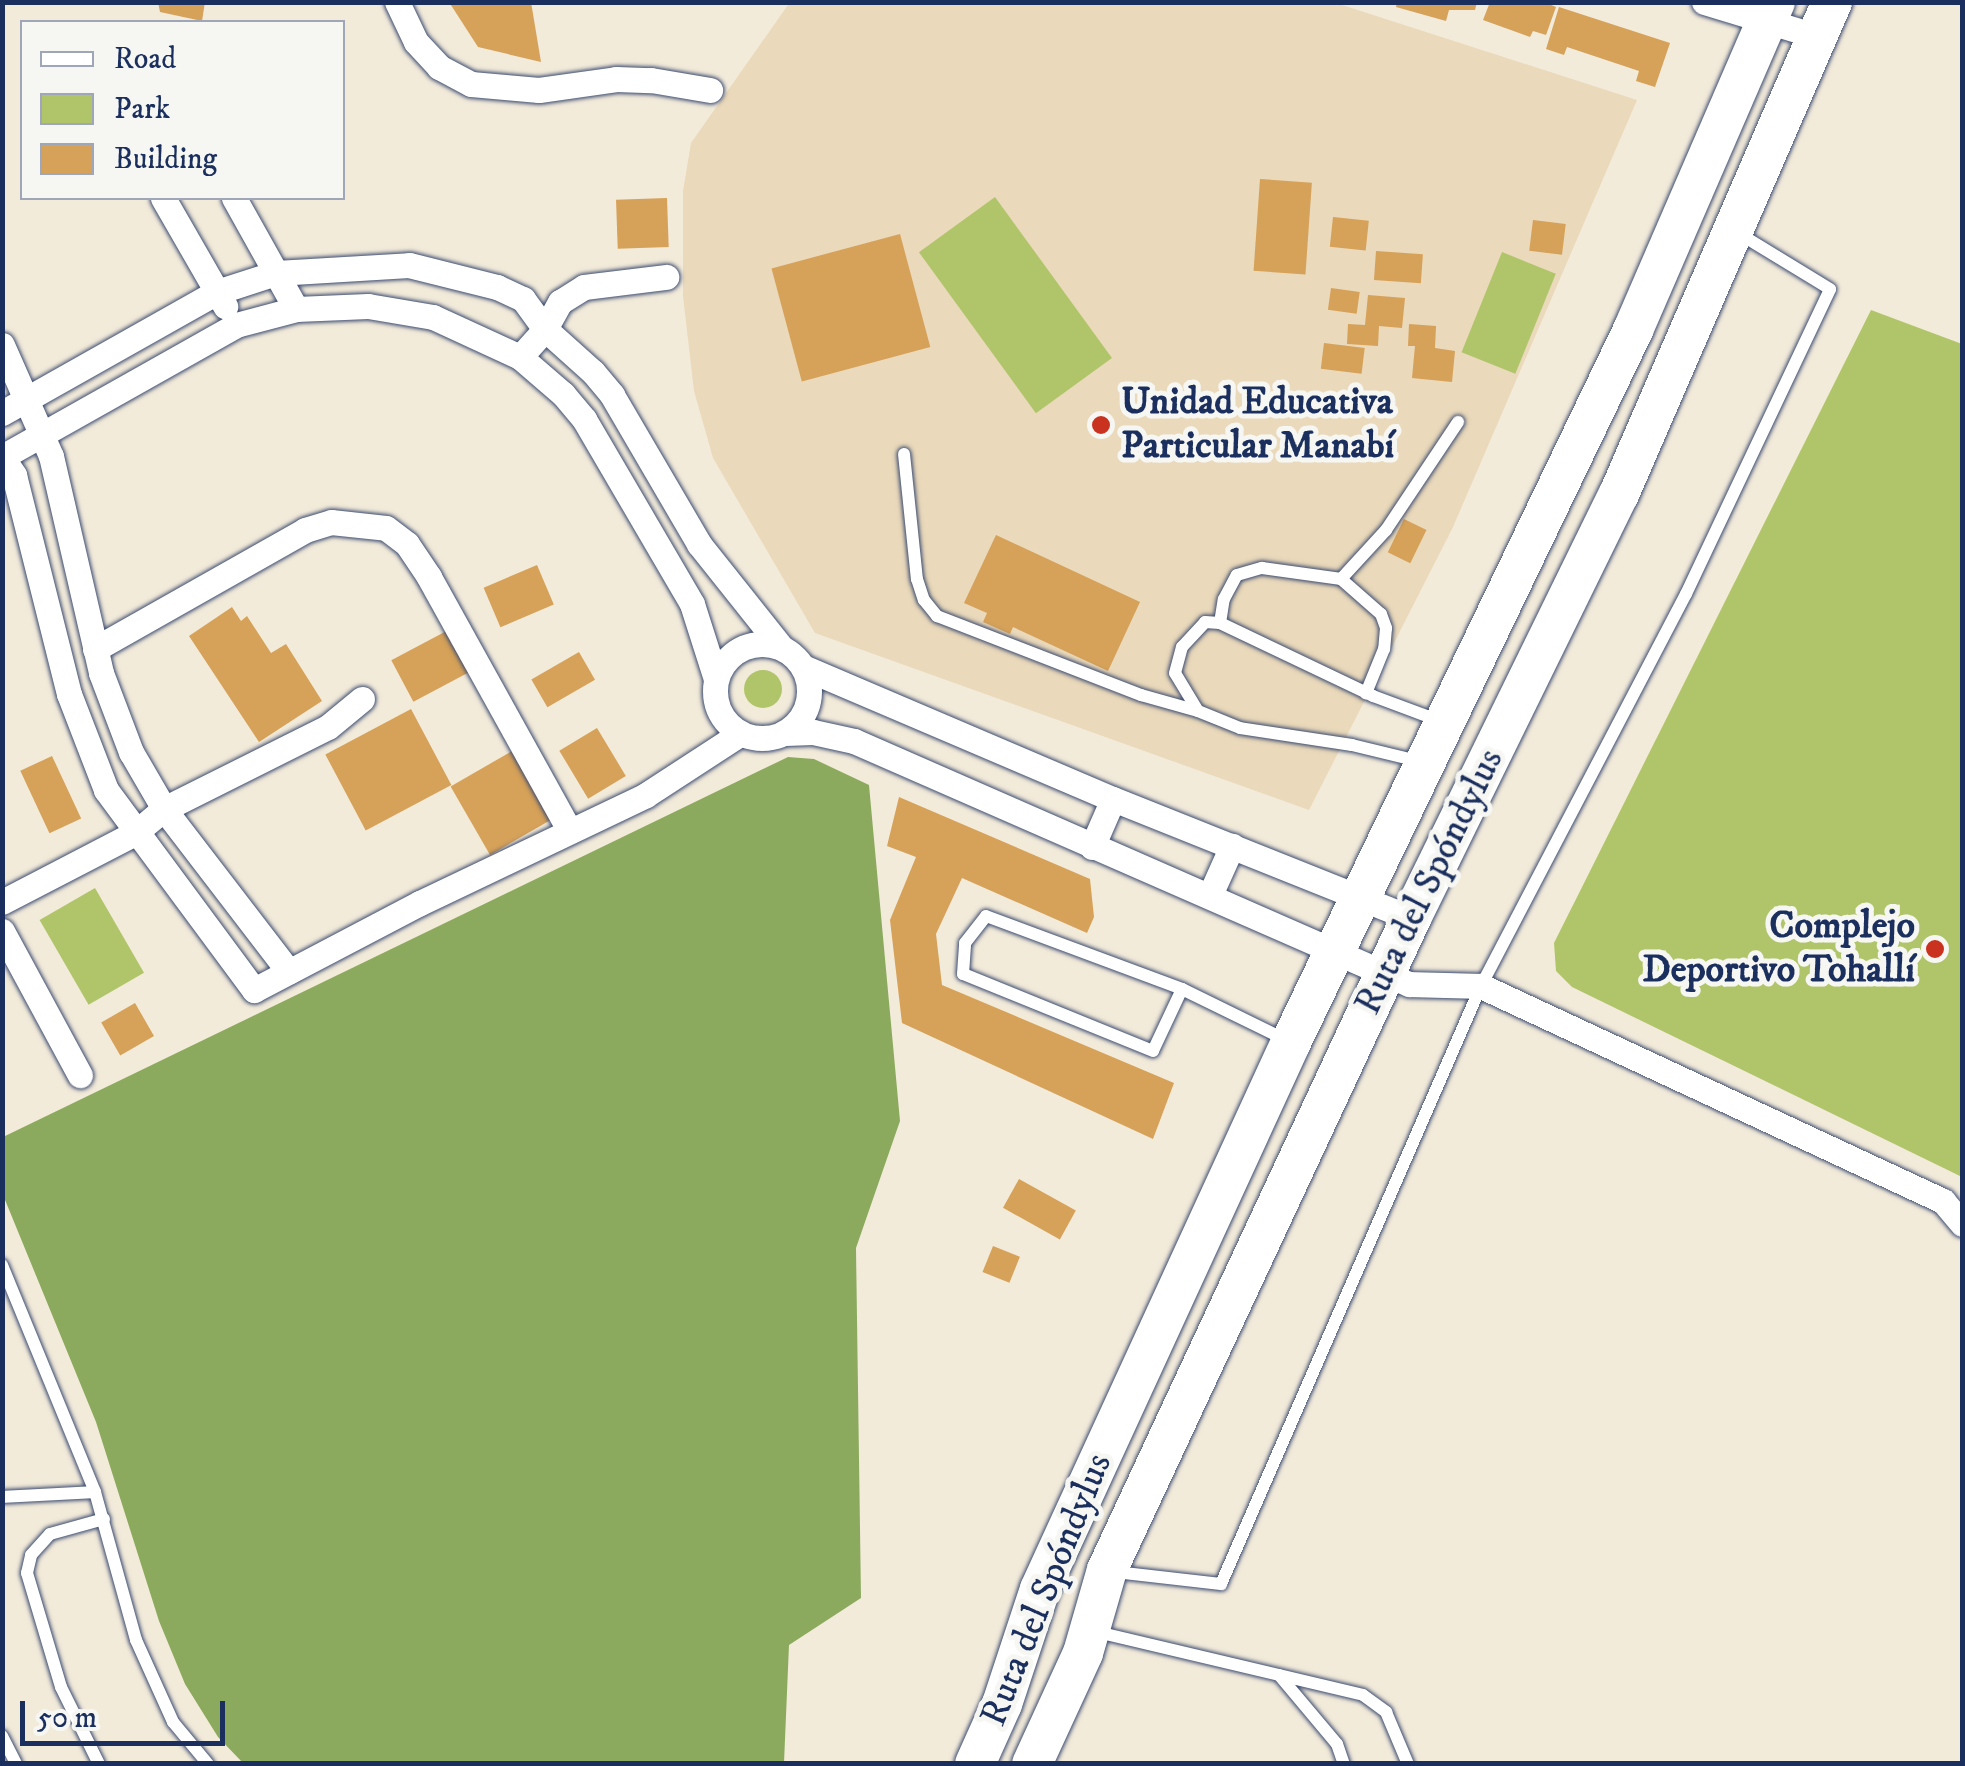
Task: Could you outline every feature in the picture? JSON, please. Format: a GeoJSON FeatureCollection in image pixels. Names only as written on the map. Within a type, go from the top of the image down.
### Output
{"type":"FeatureCollection","features":[{"type":"Feature","properties":{"kind":"highway","name":"Ruta del Spóndylus"},"geometry":{"type":"LineString","coordinates":[[975,1764],[1002,1704],[1040,1589],[1291,1042],[1633,330],[1771,11]]}},
{"type":"Feature","properties":{"kind":"highway","name":"Ruta del Spóndylus"},"geometry":{"type":"LineString","coordinates":[[1032,1764],[1083,1653],[1108,1570],[1411,918],[1619,494],[1824,19]]}},
{"type":"Feature","properties":{"kind":"street"},"geometry":{"type":"LineString","coordinates":[[396,2],[416,42],[439,67],[471,84],[540,90],[616,79],[651,80],[710,90]]}},
{"type":"Feature","properties":{"kind":"street"},"geometry":{"type":"LineString","coordinates":[[1704,2],[1824,19]]}},
{"type":"Feature","properties":{"kind":"street"},"geometry":{"type":"LineString","coordinates":[[165,200],[236,325]]}},
{"type":"Feature","properties":{"kind":"street"},"geometry":{"type":"LineString","coordinates":[[235,200],[296,309]]}},
{"type":"Feature","properties":{"kind":"street"},"geometry":{"type":"LineString","coordinates":[[13,408],[217,292],[276,272],[410,265],[444,272],[523,299],[545,329],[593,372],[650,456],[699,544],[781,647],[803,667],[1113,799],[1411,918]]}},
{"type":"Feature","properties":{"kind":"street"},"geometry":{"type":"LineString","coordinates":[[520,358],[545,329],[560,302],[584,287],[666,276]]}},
{"type":"Feature","properties":{"kind":"street"},"geometry":{"type":"LineString","coordinates":[[741,733],[646,795],[254,990],[134,833],[106,790],[83,735],[58,651],[14,475],[2,457],[236,325],[296,309],[368,306],[433,317],[520,358],[564,394],[692,604],[716,679],[719,710],[741,733],[770,738],[785,732],[813,732],[854,742],[1409,984],[1481,986],[1943,1202],[1962,1224]]}},
{"type":"Feature","properties":{"kind":"street"},"geometry":{"type":"LineString","coordinates":[[2,345],[13,408],[43,436],[115,714],[164,809],[288,972]]}},
{"type":"Feature","properties":{"kind":"street"},"geometry":{"type":"LineString","coordinates":[[618,478],[650,456]]}},
{"type":"Feature","properties":{"kind":"street"},"geometry":{"type":"LineString","coordinates":[[58,651],[94,644],[305,530],[331,522],[386,528],[407,544],[429,576],[569,830]]}},
{"type":"Feature","properties":{"kind":"street"},"geometry":{"type":"LineString","coordinates":[[716,679],[734,652],[765,644],[781,647]]}},
{"type":"Feature","properties":{"kind":"street"},"geometry":{"type":"LineString","coordinates":[[785,732],[805,710],[809,696],[803,667]]}},
{"type":"Feature","properties":{"kind":"street"},"geometry":{"type":"LineString","coordinates":[[2,902],[134,833],[164,809],[328,727],[362,700]]}},
{"type":"Feature","properties":{"kind":"street"},"geometry":{"type":"LineString","coordinates":[[1092,847],[1113,799]]}},
{"type":"Feature","properties":{"kind":"street"},"geometry":{"type":"LineString","coordinates":[[1210,895],[1232,846]]}},
{"type":"Feature","properties":{"kind":"street"},"geometry":{"type":"LineString","coordinates":[[2,931],[80,1075]]}},
{"type":"Feature","properties":{"kind":"lane"},"geometry":{"type":"LineString","coordinates":[[1108,1570],[1221,1584],[1481,986],[1686,594],[1830,288],[1732,230]]}},
{"type":"Feature","properties":{"kind":"lane"},"geometry":{"type":"LineString","coordinates":[[1341,579],[1386,530],[1458,422]]}},
{"type":"Feature","properties":{"kind":"lane"},"geometry":{"type":"LineString","coordinates":[[904,454],[917,579],[924,600],[937,616],[1141,695],[1240,728],[1352,745],[1425,763]]}},
{"type":"Feature","properties":{"kind":"lane"},"geometry":{"type":"LineString","coordinates":[[1220,623],[1224,599],[1237,575],[1262,568],[1341,579],[1380,614],[1386,628],[1384,649],[1366,693]]}},
{"type":"Feature","properties":{"kind":"lane"},"geometry":{"type":"LineString","coordinates":[[1198,712],[1175,673],[1182,647],[1193,630],[1205,622],[1220,623],[1366,693],[1444,723]]}},
{"type":"Feature","properties":{"kind":"lane"},"geometry":{"type":"LineString","coordinates":[[1182,989],[1153,1051],[963,974],[965,943],[986,916],[1182,989],[1291,1042]]}},
{"type":"Feature","properties":{"kind":"lane"},"geometry":{"type":"LineString","coordinates":[[2,1265],[95,1492],[136,1640],[174,1722],[208,1764]]}},
{"type":"Feature","properties":{"kind":"lane"},"geometry":{"type":"LineString","coordinates":[[2,1497],[95,1492]]}},
{"type":"Feature","properties":{"kind":"lane"},"geometry":{"type":"LineString","coordinates":[[99,1764],[61,1687],[27,1573],[31,1555],[50,1534],[104,1519]]}},
{"type":"Feature","properties":{"kind":"lane"},"geometry":{"type":"LineString","coordinates":[[1088,1630],[1363,1695],[1386,1712],[1397,1728],[1408,1764]]}},
{"type":"Feature","properties":{"kind":"lane"},"geometry":{"type":"LineString","coordinates":[[1278,1676],[1337,1744],[1344,1764]]}},
{"type":"Feature","properties":{"kind":"lane"},"geometry":{"type":"LineString","coordinates":[[2,1736],[16,1764]]}},
{"type":"Feature","properties":{"kind":"shaded area","name":"Unidad Educativa Particular Manabí"},"geometry":{"type":"Polygon","coordinates":[[[790,2],[1336,3],[1637,100],[1453,527],[1309,810],[815,633],[713,458],[694,391],[683,296],[683,191],[691,143],[790,2]]]}},
{"type":"Feature","properties":{"kind":"green space"},"geometry":{"type":"Polygon","coordinates":[[[995,197],[1112,358],[1036,413],[919,252],[995,197]]]}},
{"type":"Feature","properties":{"kind":"green space"},"geometry":{"type":"Polygon","coordinates":[[[1502,252],[1556,274],[1515,374],[1462,352],[1502,252]]]}},
{"type":"Feature","properties":{"kind":"green space"},"geometry":{"type":"Polygon","coordinates":[[[1871,310],[1962,344],[1962,1177],[1572,987],[1556,971],[1554,943],[1871,310]]]}},
{"type":"Feature","properties":{"kind":"green space"},"geometry":{"type":"Polygon","coordinates":[[[763,670],[777,675],[782,689],[777,703],[763,708],[749,703],[744,689],[749,675],[763,670]]]}},
{"type":"Feature","properties":{"kind":"green space"},"geometry":{"type":"Polygon","coordinates":[[[788,757],[814,759],[869,785],[900,1121],[856,1248],[861,1598],[789,1645],[784,1763],[243,1763],[218,1737],[185,1684],[159,1621],[96,1422],[3,1195],[3,1137],[788,757]]]}},
{"type":"Feature","properties":{"kind":"green space"},"geometry":{"type":"Polygon","coordinates":[[[95,888],[144,973],[89,1005],[40,920],[95,888]]]}},
{"type":"Feature","properties":{"kind":"building"},"geometry":{"type":"Polygon","coordinates":[[[158,2],[205,2],[202,20],[160,12],[158,2]]]}},
{"type":"Feature","properties":{"kind":"building"},"geometry":{"type":"Polygon","coordinates":[[[449,2],[531,2],[541,62],[478,47],[449,2]]]}},
{"type":"Feature","properties":{"kind":"building"},"geometry":{"type":"Polygon","coordinates":[[[1397,2],[1477,2],[1475,10],[1449,10],[1446,21],[1396,7],[1397,2]]]}},
{"type":"Feature","properties":{"kind":"building"},"geometry":{"type":"Polygon","coordinates":[[[1490,2],[1544,2],[1556,7],[1546,35],[1533,31],[1530,37],[1483,20],[1490,2]]]}},
{"type":"Feature","properties":{"kind":"building"},"geometry":{"type":"Polygon","coordinates":[[[1559,7],[1670,43],[1655,87],[1636,81],[1639,71],[1567,47],[1564,55],[1546,49],[1559,7]]]}},
{"type":"Feature","properties":{"kind":"building"},"geometry":{"type":"Polygon","coordinates":[[[1260,179],[1312,183],[1305,274],[1254,271],[1260,179]]]}},
{"type":"Feature","properties":{"kind":"building"},"geometry":{"type":"Polygon","coordinates":[[[667,198],[669,247],[618,249],[616,200],[667,198]]]}},
{"type":"Feature","properties":{"kind":"building"},"geometry":{"type":"Polygon","coordinates":[[[1333,217],[1369,221],[1366,251],[1330,247],[1333,217]]]}},
{"type":"Feature","properties":{"kind":"building"},"geometry":{"type":"Polygon","coordinates":[[[1533,220],[1566,224],[1562,255],[1529,251],[1533,220]]]}},
{"type":"Feature","properties":{"kind":"building"},"geometry":{"type":"Polygon","coordinates":[[[900,234],[930,347],[802,381],[772,268],[900,234]]]}},
{"type":"Feature","properties":{"kind":"building"},"geometry":{"type":"Polygon","coordinates":[[[1376,251],[1423,254],[1421,283],[1374,280],[1376,251]]]}},
{"type":"Feature","properties":{"kind":"building"},"geometry":{"type":"Polygon","coordinates":[[[1331,288],[1360,292],[1357,314],[1328,310],[1331,288]]]}},
{"type":"Feature","properties":{"kind":"building"},"geometry":{"type":"Polygon","coordinates":[[[1368,295],[1405,298],[1402,328],[1379,326],[1378,346],[1347,344],[1348,324],[1365,325],[1368,295]]]}},
{"type":"Feature","properties":{"kind":"building"},"geometry":{"type":"Polygon","coordinates":[[[1409,324],[1436,326],[1435,348],[1455,351],[1452,382],[1412,378],[1415,346],[1408,346],[1409,324]]]}},
{"type":"Feature","properties":{"kind":"building"},"geometry":{"type":"Polygon","coordinates":[[[1324,343],[1365,348],[1362,374],[1321,369],[1324,343]]]}},
{"type":"Feature","properties":{"kind":"building"},"geometry":{"type":"Polygon","coordinates":[[[1404,519],[1426,530],[1410,563],[1388,552],[1404,519]]]}},
{"type":"Feature","properties":{"kind":"building"},"geometry":{"type":"Polygon","coordinates":[[[996,535],[1140,602],[1108,671],[1013,627],[1010,634],[983,622],[987,613],[964,603],[996,535]]]}},
{"type":"Feature","properties":{"kind":"building"},"geometry":{"type":"Polygon","coordinates":[[[537,565],[554,605],[500,627],[484,588],[537,565]]]}},
{"type":"Feature","properties":{"kind":"building"},"geometry":{"type":"Polygon","coordinates":[[[232,607],[241,621],[247,616],[271,653],[286,644],[322,701],[259,742],[189,636],[232,607]]]}},
{"type":"Feature","properties":{"kind":"building"},"geometry":{"type":"Polygon","coordinates":[[[454,627],[476,668],[413,702],[391,660],[454,627]]]}},
{"type":"Feature","properties":{"kind":"building"},"geometry":{"type":"Polygon","coordinates":[[[579,652],[595,680],[547,707],[531,680],[579,652]]]}},
{"type":"Feature","properties":{"kind":"building"},"geometry":{"type":"Polygon","coordinates":[[[411,709],[451,785],[366,830],[325,755],[411,709]]]}},
{"type":"Feature","properties":{"kind":"building"},"geometry":{"type":"Polygon","coordinates":[[[597,728],[626,776],[588,799],[559,751],[597,728]]]}},
{"type":"Feature","properties":{"kind":"building"},"geometry":{"type":"Polygon","coordinates":[[[519,747],[558,815],[490,855],[451,786],[519,747]]]}},
{"type":"Feature","properties":{"kind":"building"},"geometry":{"type":"Polygon","coordinates":[[[52,756],[81,819],[49,833],[20,771],[52,756]]]}},
{"type":"Feature","properties":{"kind":"building"},"geometry":{"type":"Polygon","coordinates":[[[899,797],[1090,879],[1094,917],[1087,933],[962,878],[936,934],[942,985],[1174,1083],[1153,1139],[902,1023],[890,920],[916,857],[887,846],[899,797]]]}},
{"type":"Feature","properties":{"kind":"building"},"geometry":{"type":"Polygon","coordinates":[[[135,1003],[154,1036],[120,1055],[101,1022],[135,1003]]]}},
{"type":"Feature","properties":{"kind":"building"},"geometry":{"type":"Polygon","coordinates":[[[1019,1179],[1076,1211],[1060,1239],[1003,1208],[1019,1179]]]}},
{"type":"Feature","properties":{"kind":"building"},"geometry":{"type":"Polygon","coordinates":[[[993,1246],[1020,1257],[1009,1283],[983,1272],[993,1246]]]}},
{"type":"Feature","properties":{"kind":"place","name":"Unidad Educativa Particular Manabí"},"geometry":{"type":"Point","coordinates":[1101,425]}},
{"type":"Feature","properties":{"kind":"place","name":"Complejo Deportivo Tohallí"},"geometry":{"type":"Point","coordinates":[1935,949]}}]}
